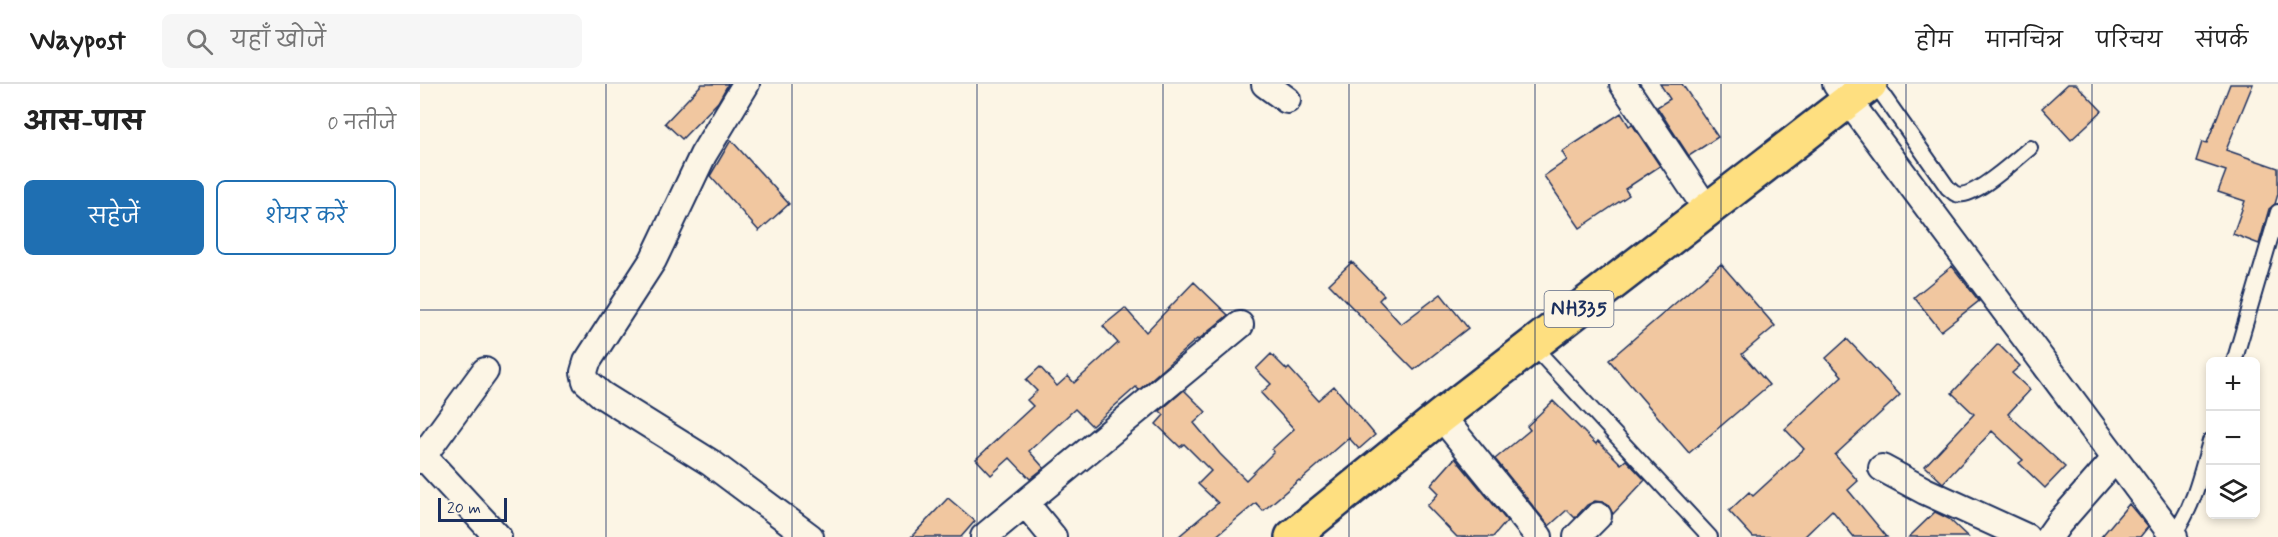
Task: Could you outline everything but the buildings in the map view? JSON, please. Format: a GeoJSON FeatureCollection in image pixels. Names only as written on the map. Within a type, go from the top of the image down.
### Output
{"type":"FeatureCollection","features":[{"type":"Feature","properties":{"kind":"highway","name":"NH335"},"geometry":{"type":"LineString","coordinates":[[1292,537],[1441,416],[1708,211],[1857,88]]}},
{"type":"Feature","properties":{"kind":"street"},"geometry":{"type":"LineString","coordinates":[[746,84],[703,155],[653,260],[587,362],[584,372],[586,381],[602,395],[711,463],[810,537]]}},
{"type":"Feature","properties":{"kind":"street"},"geometry":{"type":"LineString","coordinates":[[1265,84],[1287,100]]}},
{"type":"Feature","properties":{"kind":"street"},"geometry":{"type":"LineString","coordinates":[[1623,84],[1708,211]]}},
{"type":"Feature","properties":{"kind":"street"},"geometry":{"type":"LineString","coordinates":[[1857,88],[2115,459],[2173,536]]}},
{"type":"Feature","properties":{"kind":"street"},"geometry":{"type":"LineString","coordinates":[[984,537],[1240,325]]}},
{"type":"Feature","properties":{"kind":"street"},"geometry":{"type":"LineString","coordinates":[[485,371],[422,458],[498,537]]}},
{"type":"Feature","properties":{"kind":"street"},"geometry":{"type":"LineString","coordinates":[[1441,416],[1539,537]]}},
{"type":"Feature","properties":{"kind":"street"},"geometry":{"type":"LineString","coordinates":[[2049,537],[2059,522],[2115,459]]}},
{"type":"Feature","properties":{"kind":"street"},"geometry":{"type":"LineString","coordinates":[[1882,468],[1925,491],[2026,537]]}},
{"type":"Feature","properties":{"kind":"street"},"geometry":{"type":"LineString","coordinates":[[1026,504],[1053,537]]}},
{"type":"Feature","properties":{"kind":"street"},"geometry":{"type":"LineString","coordinates":[[1577,537],[1598,516]]}},
{"type":"Feature","properties":{"kind":"lane"},"geometry":{"type":"LineString","coordinates":[[1857,88],[1956,194],[1967,194],[1981,188],[2031,148]]}},
{"type":"Feature","properties":{"kind":"lane"},"geometry":{"type":"LineString","coordinates":[[2235,357],[2278,212]]}},
{"type":"Feature","properties":{"kind":"lane"},"geometry":{"type":"LineString","coordinates":[[1532,345],[1710,537]]}},
{"type":"Feature","properties":{"kind":"lane"},"geometry":{"type":"LineString","coordinates":[[2173,536],[2185,519],[2193,500],[2206,457]]}}]}
